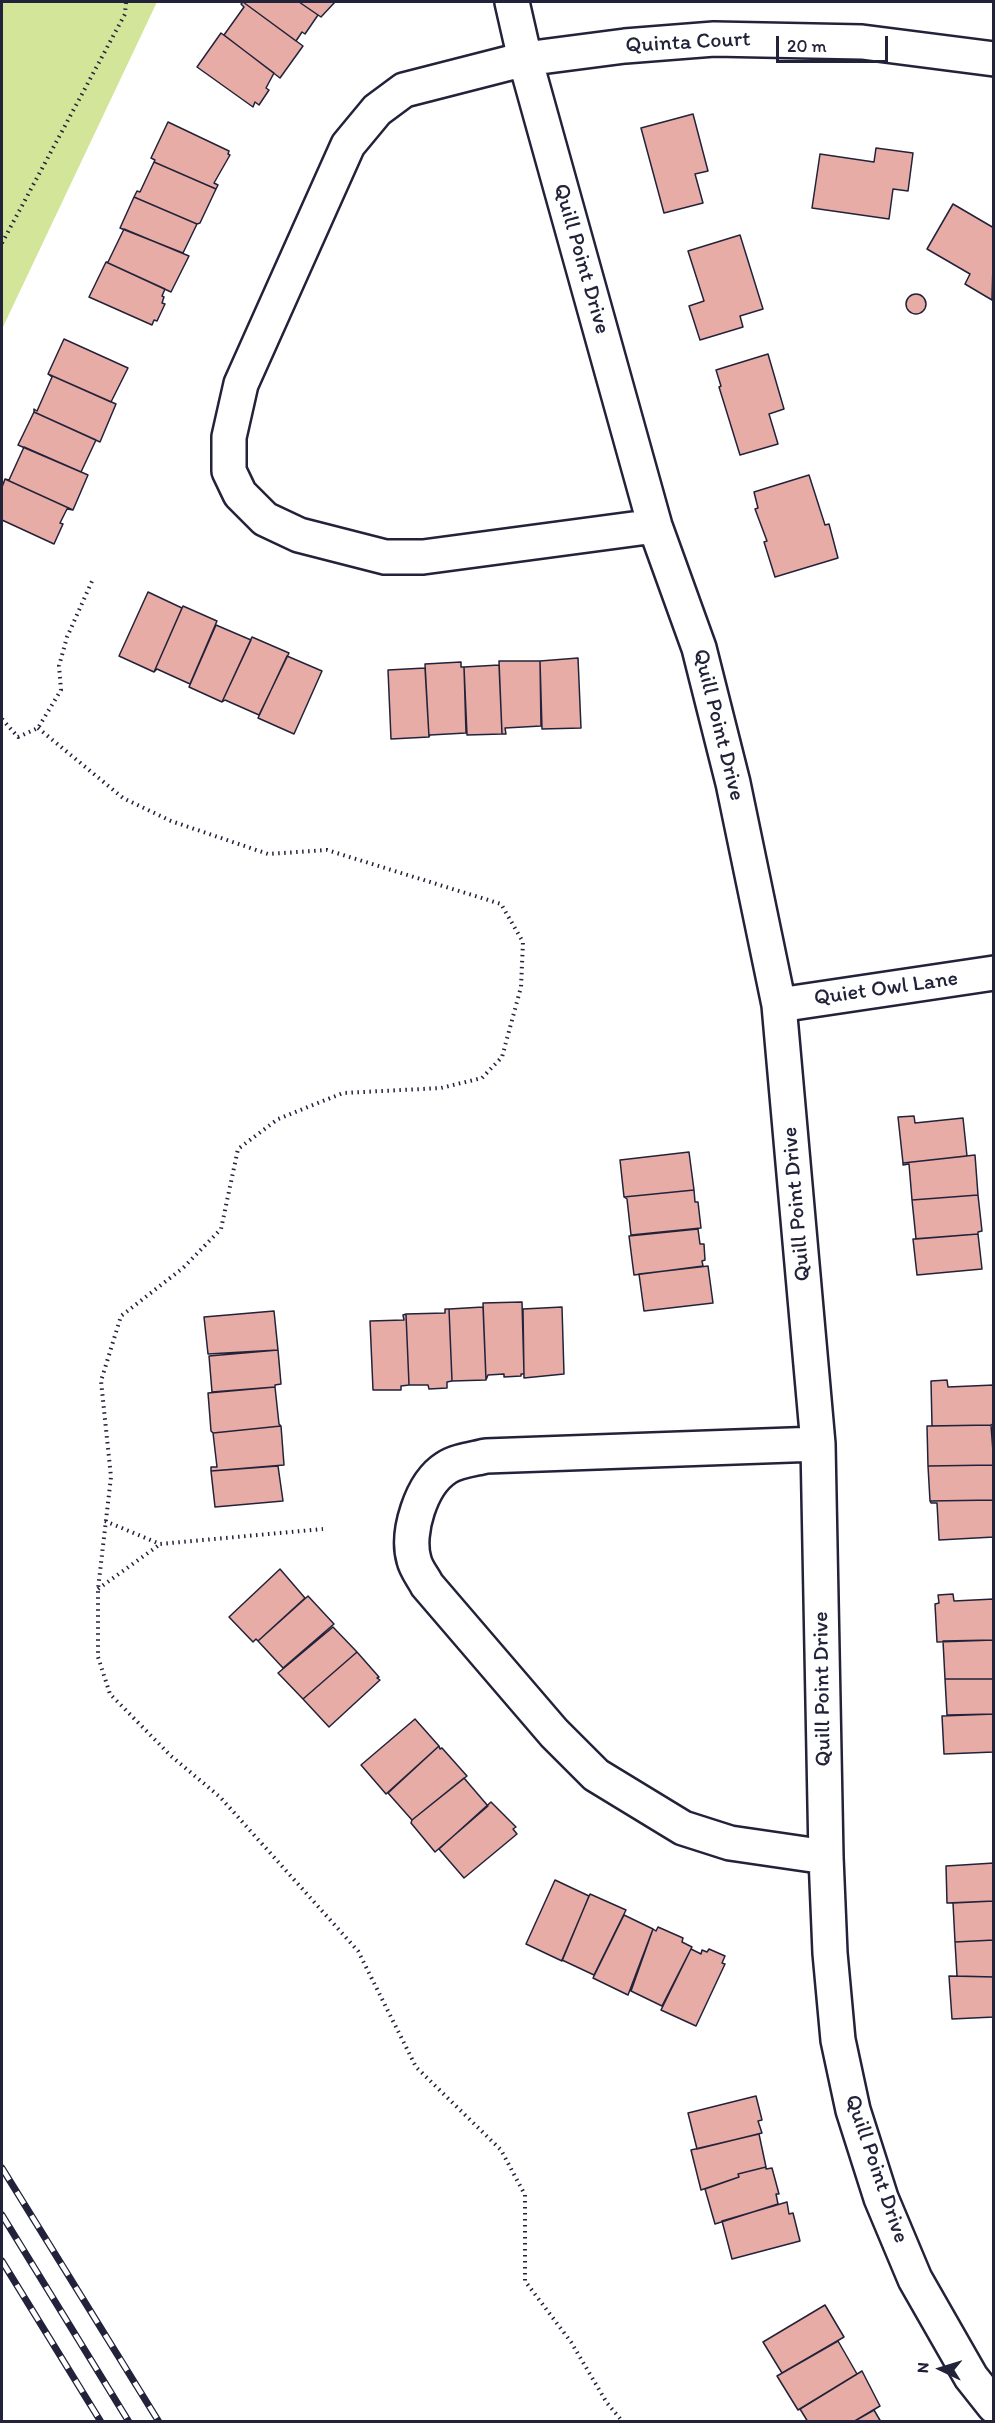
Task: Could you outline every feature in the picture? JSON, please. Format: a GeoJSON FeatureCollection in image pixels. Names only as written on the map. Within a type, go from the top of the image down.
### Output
{"type":"FeatureCollection","features":[{"type":"Feature","properties":{"kind":"street","name":"Quill Point Drive"},"geometry":{"type":"LineString","coordinates":[[512,2],[525,59],[655,526],[699,648],[733,783],[779,1005],[818,1444],[826,1857],[830,1953],[838,2040],[853,2110],[881,2198],[915,2279],[971,2377],[993,2406]]}},
{"type":"Feature","properties":{"kind":"street","name":"Quinta Court"},"geometry":{"type":"LineString","coordinates":[[655,526],[423,556],[385,557],[299,535],[265,519],[240,494],[229,471],[229,437],[242,384],[348,145],[377,111],[404,90],[525,59],[625,46],[714,39],[778,39],[862,42],[993,59]]}},
{"type":"Feature","properties":{"kind":"street","name":"Quiet Owl Lane"},"geometry":{"type":"LineString","coordinates":[[779,1005],[993,973]]}},
{"type":"Feature","properties":{"kind":"street"},"geometry":{"type":"LineString","coordinates":[[818,1444],[486,1456],[446,1467],[429,1486],[418,1510],[411,1537],[414,1561],[427,1585],[554,1733],[596,1775],[683,1828],[730,1843],[826,1857]]}},
{"type":"Feature","properties":{"kind":"path"},"geometry":{"type":"LineString","coordinates":[[2,243],[125,14],[126,2]]}},
{"type":"Feature","properties":{"kind":"path"},"geometry":{"type":"LineString","coordinates":[[2,719],[18,737],[38,728],[61,690],[59,666],[67,637],[93,579]]}},
{"type":"Feature","properties":{"kind":"path"},"geometry":{"type":"LineString","coordinates":[[38,728],[123,798],[171,821],[268,854],[327,850],[501,904],[523,942],[521,987],[502,1057],[482,1078],[441,1088],[342,1093],[278,1119],[238,1149],[221,1229],[183,1268],[121,1316],[101,1381],[111,1478],[98,1589],[98,1657],[110,1694],[171,1755],[220,1797],[358,1951],[416,2067],[501,2150],[525,2194],[525,2281],[572,2342],[607,2403],[623,2421]]}},
{"type":"Feature","properties":{"kind":"path"},"geometry":{"type":"LineString","coordinates":[[105,1521],[160,1544],[323,1529]]}},
{"type":"Feature","properties":{"kind":"path"},"geometry":{"type":"LineString","coordinates":[[98,1589],[160,1544]]}},
{"type":"Feature","properties":{"kind":"green space"},"geometry":{"type":"Polygon","coordinates":[[[2,2],[157,2],[2,329],[2,2]]]}},
{"type":"Feature","properties":{"kind":"building"},"geometry":{"type":"Polygon","coordinates":[[[243,2],[303,46],[280,78],[224,35],[244,7],[241,4],[243,2]]]}},
{"type":"Feature","properties":{"kind":"building"},"geometry":{"type":"Polygon","coordinates":[[[243,2],[299,2],[318,15],[305,34],[302,32],[296,41],[243,2]]]}},
{"type":"Feature","properties":{"kind":"building"},"geometry":{"type":"Polygon","coordinates":[[[299,2],[335,2],[321,17],[299,2]]]}},
{"type":"Feature","properties":{"kind":"building"},"geometry":{"type":"Polygon","coordinates":[[[221,33],[274,73],[266,88],[269,90],[259,105],[255,102],[253,107],[197,67],[221,33]]]}},
{"type":"Feature","properties":{"kind":"building"},"geometry":{"type":"Polygon","coordinates":[[[693,114],[708,171],[695,174],[703,203],[664,213],[641,128],[693,114]]]}},
{"type":"Feature","properties":{"kind":"building"},"geometry":{"type":"Polygon","coordinates":[[[168,122],[229,151],[230,155],[214,183],[218,185],[216,189],[154,162],[155,160],[151,158],[168,122]]]}},
{"type":"Feature","properties":{"kind":"building"},"geometry":{"type":"Polygon","coordinates":[[[876,148],[913,153],[908,191],[893,189],[889,219],[812,208],[820,154],[874,162],[876,148]]]}},
{"type":"Feature","properties":{"kind":"building"},"geometry":{"type":"Polygon","coordinates":[[[154,162],[216,189],[200,223],[197,224],[134,197],[137,191],[140,192],[154,162]]]}},
{"type":"Feature","properties":{"kind":"building"},"geometry":{"type":"Polygon","coordinates":[[[134,197],[197,224],[183,253],[120,228],[134,197]]]}},
{"type":"Feature","properties":{"kind":"building"},"geometry":{"type":"Polygon","coordinates":[[[953,204],[994,228],[992,300],[965,284],[970,274],[927,249],[953,204]]]}},
{"type":"Feature","properties":{"kind":"building"},"geometry":{"type":"Polygon","coordinates":[[[124,229],[189,256],[171,292],[106,262],[124,229]]]}},
{"type":"Feature","properties":{"kind":"building"},"geometry":{"type":"Polygon","coordinates":[[[740,235],[763,309],[740,316],[743,327],[700,340],[689,306],[704,301],[688,251],[740,235]]]}},
{"type":"Feature","properties":{"kind":"building"},"geometry":{"type":"Polygon","coordinates":[[[106,262],[165,289],[162,303],[165,304],[157,321],[154,320],[152,325],[89,297],[106,262]]]}},
{"type":"Feature","properties":{"kind":"building"},"geometry":{"type":"Polygon","coordinates":[[[912,294],[920,294],[926,300],[926,308],[920,314],[912,314],[906,308],[906,300],[912,294]]]}},
{"type":"Feature","properties":{"kind":"building"},"geometry":{"type":"Polygon","coordinates":[[[64,339],[128,368],[111,402],[48,374],[64,339]]]}},
{"type":"Feature","properties":{"kind":"building"},"geometry":{"type":"Polygon","coordinates":[[[768,354],[784,409],[769,414],[778,444],[740,455],[716,370],[768,354]]]}},
{"type":"Feature","properties":{"kind":"building"},"geometry":{"type":"Polygon","coordinates":[[[48,374],[116,404],[100,442],[34,412],[34,409],[37,411],[52,377],[48,374]]]}},
{"type":"Feature","properties":{"kind":"building"},"geometry":{"type":"Polygon","coordinates":[[[34,412],[96,440],[81,472],[18,445],[34,412]]]}},
{"type":"Feature","properties":{"kind":"building"},"geometry":{"type":"Polygon","coordinates":[[[24,447],[88,475],[73,510],[5,479],[9,480],[24,447]]]}},
{"type":"Feature","properties":{"kind":"building"},"geometry":{"type":"Polygon","coordinates":[[[809,475],[825,525],[829,524],[838,558],[775,577],[764,542],[767,541],[755,509],[758,508],[754,492],[809,475]]]}},
{"type":"Feature","properties":{"kind":"building"},"geometry":{"type":"Polygon","coordinates":[[[5,479],[73,510],[67,509],[54,544],[2,520],[2,487],[5,479]]]}},
{"type":"Feature","properties":{"kind":"building"},"geometry":{"type":"Polygon","coordinates":[[[148,592],[182,608],[154,672],[119,656],[148,592]]]}},
{"type":"Feature","properties":{"kind":"building"},"geometry":{"type":"Polygon","coordinates":[[[183,606],[217,621],[190,684],[157,669],[154,672],[183,606]]]}},
{"type":"Feature","properties":{"kind":"building"},"geometry":{"type":"Polygon","coordinates":[[[216,625],[251,640],[222,702],[189,687],[216,625]]]}},
{"type":"Feature","properties":{"kind":"building"},"geometry":{"type":"Polygon","coordinates":[[[252,637],[289,653],[259,715],[225,700],[222,702],[252,637]]]}},
{"type":"Feature","properties":{"kind":"building"},"geometry":{"type":"Polygon","coordinates":[[[287,656],[322,671],[294,734],[258,718],[287,656]]]}},
{"type":"Feature","properties":{"kind":"building"},"geometry":{"type":"Polygon","coordinates":[[[578,658],[581,728],[542,729],[540,661],[578,658]]]}},
{"type":"Feature","properties":{"kind":"building"},"geometry":{"type":"Polygon","coordinates":[[[499,661],[540,661],[541,726],[505,728],[506,734],[502,734],[499,661]]]}},
{"type":"Feature","properties":{"kind":"building"},"geometry":{"type":"Polygon","coordinates":[[[461,662],[461,667],[464,667],[466,733],[430,735],[429,737],[425,664],[461,662]]]}},
{"type":"Feature","properties":{"kind":"building"},"geometry":{"type":"Polygon","coordinates":[[[499,665],[502,734],[467,735],[464,667],[499,665]]]}},
{"type":"Feature","properties":{"kind":"building"},"geometry":{"type":"Polygon","coordinates":[[[425,668],[429,737],[391,739],[388,670],[425,668]]]}},
{"type":"Feature","properties":{"kind":"building"},"geometry":{"type":"Polygon","coordinates":[[[914,1116],[915,1123],[963,1118],[967,1156],[903,1163],[898,1117],[914,1116]]]}},
{"type":"Feature","properties":{"kind":"building"},"geometry":{"type":"Polygon","coordinates":[[[689,1152],[694,1190],[624,1197],[620,1160],[689,1152]]]}},
{"type":"Feature","properties":{"kind":"building"},"geometry":{"type":"Polygon","coordinates":[[[975,1155],[978,1195],[912,1200],[909,1164],[903,1165],[903,1163],[975,1155]]]}},
{"type":"Feature","properties":{"kind":"building"},"geometry":{"type":"Polygon","coordinates":[[[694,1190],[701,1228],[631,1235],[627,1199],[624,1197],[694,1190]]]}},
{"type":"Feature","properties":{"kind":"building"},"geometry":{"type":"Polygon","coordinates":[[[978,1195],[982,1231],[978,1234],[916,1239],[912,1200],[978,1195]]]}},
{"type":"Feature","properties":{"kind":"building"},"geometry":{"type":"Polygon","coordinates":[[[698,1229],[700,1244],[704,1244],[703,1266],[634,1275],[629,1236],[698,1229]]]}},
{"type":"Feature","properties":{"kind":"building"},"geometry":{"type":"Polygon","coordinates":[[[978,1234],[982,1269],[917,1275],[913,1239],[978,1234]]]}},
{"type":"Feature","properties":{"kind":"building"},"geometry":{"type":"Polygon","coordinates":[[[708,1266],[713,1303],[644,1311],[639,1274],[708,1266]]]}},
{"type":"Feature","properties":{"kind":"building"},"geometry":{"type":"Polygon","coordinates":[[[522,1302],[524,1374],[504,1377],[504,1374],[488,1375],[486,1380],[483,1303],[522,1302]]]}},
{"type":"Feature","properties":{"kind":"building"},"geometry":{"type":"Polygon","coordinates":[[[483,1307],[486,1380],[452,1381],[449,1309],[483,1307]]]}},
{"type":"Feature","properties":{"kind":"building"},"geometry":{"type":"Polygon","coordinates":[[[562,1307],[564,1374],[524,1378],[523,1309],[562,1307]]]}},
{"type":"Feature","properties":{"kind":"building"},"geometry":{"type":"Polygon","coordinates":[[[445,1309],[449,1309],[452,1381],[447,1382],[447,1388],[429,1389],[428,1385],[409,1385],[406,1314],[445,1313],[445,1309]]]}},
{"type":"Feature","properties":{"kind":"building"},"geometry":{"type":"Polygon","coordinates":[[[274,1311],[278,1350],[208,1354],[204,1317],[274,1311]]]}},
{"type":"Feature","properties":{"kind":"building"},"geometry":{"type":"Polygon","coordinates":[[[406,1314],[409,1385],[401,1386],[401,1390],[373,1390],[370,1321],[404,1320],[403,1315],[406,1314]]]}},
{"type":"Feature","properties":{"kind":"building"},"geometry":{"type":"Polygon","coordinates":[[[278,1350],[281,1384],[275,1387],[212,1392],[209,1356],[278,1350]]]}},
{"type":"Feature","properties":{"kind":"building"},"geometry":{"type":"Polygon","coordinates":[[[947,1380],[948,1387],[994,1385],[994,1423],[991,1425],[932,1426],[931,1381],[947,1380]]]}},
{"type":"Feature","properties":{"kind":"building"},"geometry":{"type":"Polygon","coordinates":[[[275,1387],[281,1426],[213,1433],[211,1431],[208,1393],[275,1387]]]}},
{"type":"Feature","properties":{"kind":"building"},"geometry":{"type":"Polygon","coordinates":[[[991,1425],[994,1465],[928,1466],[927,1426],[991,1425]]]}},
{"type":"Feature","properties":{"kind":"building"},"geometry":{"type":"Polygon","coordinates":[[[281,1426],[284,1465],[211,1471],[211,1467],[217,1467],[213,1433],[281,1426]]]}},
{"type":"Feature","properties":{"kind":"building"},"geometry":{"type":"Polygon","coordinates":[[[994,1465],[994,1500],[930,1501],[928,1466],[994,1465]]]}},
{"type":"Feature","properties":{"kind":"building"},"geometry":{"type":"Polygon","coordinates":[[[278,1466],[283,1501],[215,1507],[211,1471],[278,1466]]]}},
{"type":"Feature","properties":{"kind":"building"},"geometry":{"type":"Polygon","coordinates":[[[994,1500],[994,1537],[939,1540],[937,1503],[930,1501],[994,1500]]]}},
{"type":"Feature","properties":{"kind":"building"},"geometry":{"type":"Polygon","coordinates":[[[280,1569],[305,1598],[258,1641],[256,1639],[253,1642],[229,1617],[280,1569]]]}},
{"type":"Feature","properties":{"kind":"building"},"geometry":{"type":"Polygon","coordinates":[[[953,1594],[954,1601],[994,1599],[994,1640],[937,1642],[935,1604],[939,1603],[938,1595],[953,1594]]]}},
{"type":"Feature","properties":{"kind":"building"},"geometry":{"type":"Polygon","coordinates":[[[308,1596],[334,1624],[283,1668],[258,1641],[308,1596]]]}},
{"type":"Feature","properties":{"kind":"building"},"geometry":{"type":"Polygon","coordinates":[[[333,1627],[357,1652],[303,1699],[278,1673],[333,1627]]]}},
{"type":"Feature","properties":{"kind":"building"},"geometry":{"type":"Polygon","coordinates":[[[994,1640],[994,1679],[945,1679],[943,1641],[994,1640]]]}},
{"type":"Feature","properties":{"kind":"building"},"geometry":{"type":"Polygon","coordinates":[[[357,1652],[380,1680],[329,1727],[303,1699],[357,1652]]]}},
{"type":"Feature","properties":{"kind":"building"},"geometry":{"type":"Polygon","coordinates":[[[945,1679],[994,1679],[994,1714],[947,1715],[945,1679]]]}},
{"type":"Feature","properties":{"kind":"building"},"geometry":{"type":"Polygon","coordinates":[[[994,1714],[994,1752],[944,1754],[942,1716],[994,1714]]]}},
{"type":"Feature","properties":{"kind":"building"},"geometry":{"type":"Polygon","coordinates":[[[415,1719],[439,1746],[386,1794],[361,1765],[415,1719]]]}},
{"type":"Feature","properties":{"kind":"building"},"geometry":{"type":"Polygon","coordinates":[[[439,1746],[467,1776],[412,1820],[388,1793],[439,1746]]]}},
{"type":"Feature","properties":{"kind":"building"},"geometry":{"type":"Polygon","coordinates":[[[464,1778],[488,1806],[435,1852],[411,1823],[412,1820],[464,1778]]]}},
{"type":"Feature","properties":{"kind":"building"},"geometry":{"type":"Polygon","coordinates":[[[491,1802],[516,1827],[513,1829],[517,1834],[464,1878],[439,1849],[491,1802]]]}},
{"type":"Feature","properties":{"kind":"building"},"geometry":{"type":"Polygon","coordinates":[[[994,1863],[994,1901],[947,1903],[946,1866],[994,1863]]]}},
{"type":"Feature","properties":{"kind":"building"},"geometry":{"type":"Polygon","coordinates":[[[555,1880],[589,1896],[562,1961],[526,1944],[555,1880]]]}},
{"type":"Feature","properties":{"kind":"building"},"geometry":{"type":"Polygon","coordinates":[[[590,1894],[626,1910],[594,1975],[562,1960],[590,1894]]]}},
{"type":"Feature","properties":{"kind":"building"},"geometry":{"type":"Polygon","coordinates":[[[994,1901],[994,1940],[955,1942],[953,1903],[994,1901]]]}},
{"type":"Feature","properties":{"kind":"building"},"geometry":{"type":"Polygon","coordinates":[[[624,1915],[653,1929],[628,1995],[593,1978],[624,1915]]]}},
{"type":"Feature","properties":{"kind":"building"},"geometry":{"type":"Polygon","coordinates":[[[658,1927],[683,1938],[682,1942],[692,1947],[662,2006],[631,1991],[653,1929],[656,1931],[658,1927]]]}},
{"type":"Feature","properties":{"kind":"building"},"geometry":{"type":"Polygon","coordinates":[[[994,1940],[994,1977],[957,1976],[955,1942],[994,1940]]]}},
{"type":"Feature","properties":{"kind":"building"},"geometry":{"type":"Polygon","coordinates":[[[691,1949],[701,1954],[702,1950],[707,1952],[709,1949],[725,1956],[722,1963],[725,1964],[696,2026],[661,2010],[691,1949]]]}},
{"type":"Feature","properties":{"kind":"building"},"geometry":{"type":"Polygon","coordinates":[[[949,1976],[994,1977],[994,2017],[952,2019],[949,1976]]]}},
{"type":"Feature","properties":{"kind":"building"},"geometry":{"type":"Polygon","coordinates":[[[756,2096],[762,2120],[758,2121],[762,2133],[697,2149],[688,2113],[756,2096]]]}},
{"type":"Feature","properties":{"kind":"building"},"geometry":{"type":"Polygon","coordinates":[[[759,2134],[766,2167],[738,2174],[739,2177],[701,2190],[691,2150],[759,2134]]]}},
{"type":"Feature","properties":{"kind":"building"},"geometry":{"type":"Polygon","coordinates":[[[766,2167],[766,2169],[772,2168],[779,2194],[776,2194],[778,2204],[715,2224],[705,2189],[739,2177],[738,2174],[766,2167]]]}},
{"type":"Feature","properties":{"kind":"building"},"geometry":{"type":"Polygon","coordinates":[[[787,2202],[789,2214],[793,2213],[800,2241],[732,2259],[722,2221],[787,2202]]]}},
{"type":"Feature","properties":{"kind":"building"},"geometry":{"type":"Polygon","coordinates":[[[825,2305],[844,2337],[782,2373],[763,2342],[825,2305]]]}},
{"type":"Feature","properties":{"kind":"building"},"geometry":{"type":"Polygon","coordinates":[[[838,2341],[857,2374],[798,2410],[777,2376],[838,2341]]]}},
{"type":"Feature","properties":{"kind":"building"},"geometry":{"type":"Polygon","coordinates":[[[862,2371],[880,2406],[853,2422],[808,2422],[800,2409],[862,2371]]]}},
{"type":"Feature","properties":{"kind":"building"},"geometry":{"type":"Polygon","coordinates":[[[874,2410],[881,2422],[853,2422],[874,2410]]]}},
{"type":"Feature","properties":{"kind":"railway"},"geometry":{"type":"LineString","coordinates":[[2,2168],[159,2422]]}},
{"type":"Feature","properties":{"kind":"railway"},"geometry":{"type":"LineString","coordinates":[[2,2215],[129,2422]]}},
{"type":"Feature","properties":{"kind":"railway"},"geometry":{"type":"LineString","coordinates":[[2,2261],[101,2422]]}}]}
